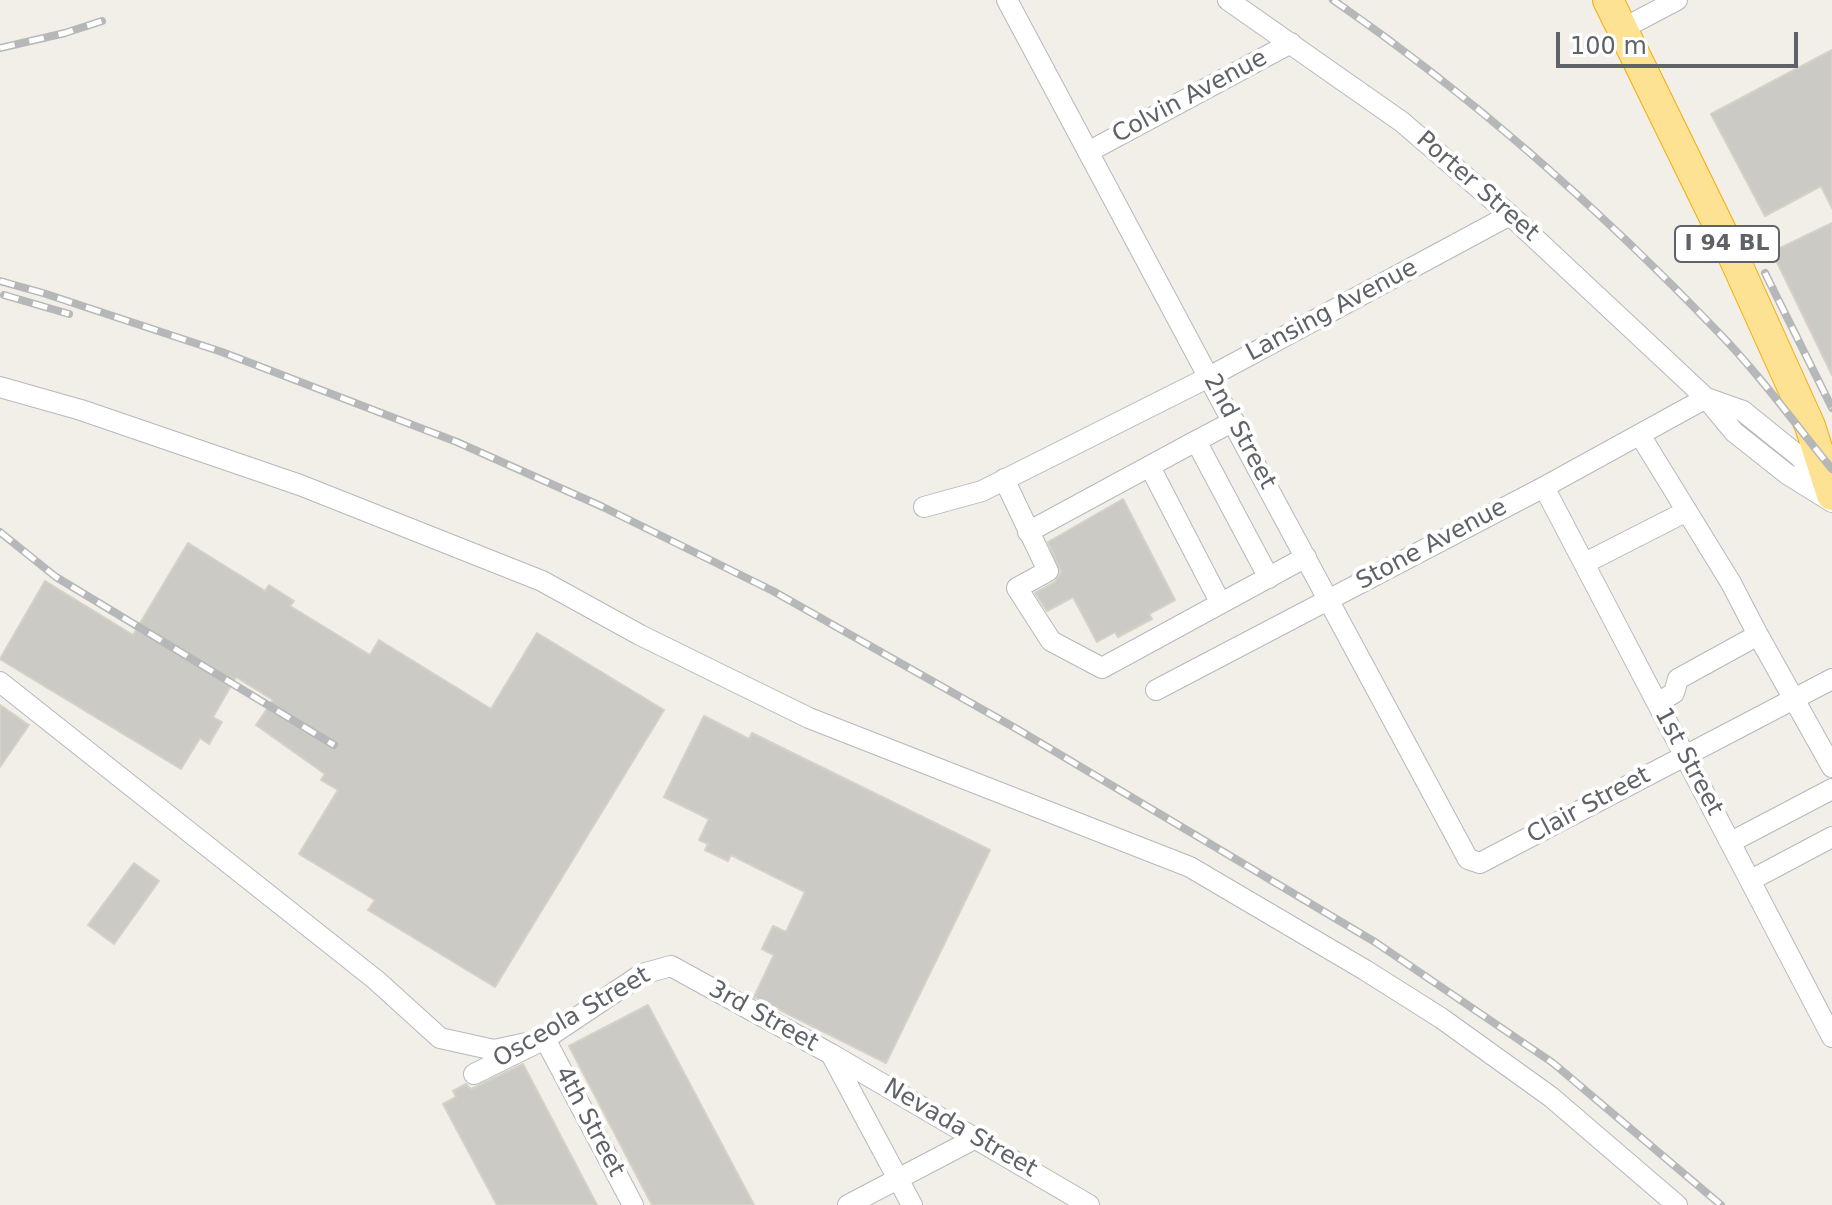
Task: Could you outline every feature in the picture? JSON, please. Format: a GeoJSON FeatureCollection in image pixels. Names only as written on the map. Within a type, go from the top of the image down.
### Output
{"type":"FeatureCollection","features":[{"type":"Feature","properties":{"kind":"highway","name":"I 94 BL"},"geometry":{"type":"LineString","coordinates":[[1608,0],[1730,249],[1804,413],[1821,456],[1832,499]]}},
{"type":"Feature","properties":{"kind":"street","name":"2nd Street"},"geometry":{"type":"LineString","coordinates":[[1007,0],[1234,421],[1327,601],[1468,859],[1473,862]]}},
{"type":"Feature","properties":{"kind":"street","name":"Porter Street"},"geometry":{"type":"LineString","coordinates":[[1228,0],[1402,122],[1510,215],[1706,398],[1734,432],[1787,474],[1832,499]]}},
{"type":"Feature","properties":{"kind":"street"},"geometry":{"type":"LineString","coordinates":[[1622,29],[1677,0]]}},
{"type":"Feature","properties":{"kind":"street","name":"Colvin Avenue"},"geometry":{"type":"LineString","coordinates":[[1088,152],[1291,43]]}},
{"type":"Feature","properties":{"kind":"street","name":"Lansing Avenue"},"geometry":{"type":"LineString","coordinates":[[924,507],[982,491],[1209,377],[1510,215]]}},
{"type":"Feature","properties":{"kind":"street"},"geometry":{"type":"LineString","coordinates":[[0,387],[81,410],[300,485],[542,581],[640,635],[809,718],[1190,867],[1353,962],[1441,1018],[1551,1097],[1677,1205]]}},
{"type":"Feature","properties":{"kind":"street","name":"Stone Avenue"},"geometry":{"type":"LineString","coordinates":[[1156,690],[1544,487],[1706,398]]}},
{"type":"Feature","properties":{"kind":"street"},"geometry":{"type":"LineString","coordinates":[[1028,532],[1234,421]]}},
{"type":"Feature","properties":{"kind":"street"},"geometry":{"type":"LineString","coordinates":[[1640,435],[1731,583],[1832,767]]}},
{"type":"Feature","properties":{"kind":"street"},"geometry":{"type":"LineString","coordinates":[[1196,441],[1269,578]]}},
{"type":"Feature","properties":{"kind":"street"},"geometry":{"type":"LineString","coordinates":[[1150,467],[1220,602]]}},
{"type":"Feature","properties":{"kind":"street"},"geometry":{"type":"LineString","coordinates":[[1004,479],[1048,571],[1017,588],[1051,641],[1102,668],[1306,557]]}},
{"type":"Feature","properties":{"kind":"street","name":"1st Street"},"geometry":{"type":"LineString","coordinates":[[1544,487],[1832,1037]]}},
{"type":"Feature","properties":{"kind":"street"},"geometry":{"type":"LineString","coordinates":[[1585,563],[1687,511]]}},
{"type":"Feature","properties":{"kind":"street"},"geometry":{"type":"LineString","coordinates":[[1657,703],[1674,693],[1681,677],[1758,635]]}},
{"type":"Feature","properties":{"kind":"street","name":"Clair Street"},"geometry":{"type":"LineString","coordinates":[[1473,862],[1480,863],[1832,679]]}},
{"type":"Feature","properties":{"kind":"street"},"geometry":{"type":"LineString","coordinates":[[0,682],[376,980],[440,1038],[494,1050],[545,1039]]}},
{"type":"Feature","properties":{"kind":"street"},"geometry":{"type":"LineString","coordinates":[[1731,842],[1832,789]]}},
{"type":"Feature","properties":{"kind":"street"},"geometry":{"type":"LineString","coordinates":[[1751,880],[1832,837]]}},
{"type":"Feature","properties":{"kind":"street","name":"Osceola Street"},"geometry":{"type":"LineString","coordinates":[[474,1074],[545,1039],[642,974],[671,966]]}},
{"type":"Feature","properties":{"kind":"street","name":"3rd Street"},"geometry":{"type":"LineString","coordinates":[[671,966],[831,1054],[912,1205]]}},
{"type":"Feature","properties":{"kind":"street","name":"4th Street"},"geometry":{"type":"LineString","coordinates":[[545,1039],[633,1205]]}},
{"type":"Feature","properties":{"kind":"street","name":"Nevada Street"},"geometry":{"type":"LineString","coordinates":[[831,1054],[1089,1205]]}},
{"type":"Feature","properties":{"kind":"street"},"geometry":{"type":"LineString","coordinates":[[848,1205],[976,1138]]}},
{"type":"Feature","properties":{"kind":"building"},"geometry":{"type":"Polygon","coordinates":[[[1832,50],[1832,208],[1821,186],[1765,216],[1711,114],[1832,50]]]}},
{"type":"Feature","properties":{"kind":"building"},"geometry":{"type":"Polygon","coordinates":[[[1832,223],[1832,375],[1772,252],[1832,223]]]}},
{"type":"Feature","properties":{"kind":"building"},"geometry":{"type":"Polygon","coordinates":[[[1123,499],[1175,600],[1149,614],[1152,619],[1118,637],[1115,632],[1097,642],[1073,597],[1047,611],[1035,593],[1055,582],[1061,572],[1048,542],[1123,499]]]}},
{"type":"Feature","properties":{"kind":"building"},"geometry":{"type":"Polygon","coordinates":[[[188,543],[265,591],[269,585],[294,601],[290,606],[370,655],[379,640],[491,709],[537,633],[664,710],[495,987],[368,910],[375,900],[299,854],[338,790],[321,780],[325,774],[256,725],[273,700],[236,677],[213,717],[222,722],[209,744],[200,738],[181,769],[0,659],[45,581],[133,635],[188,543]]]}},
{"type":"Feature","properties":{"kind":"building"},"geometry":{"type":"Polygon","coordinates":[[[0,705],[29,725],[0,767],[0,705]]]}},
{"type":"Feature","properties":{"kind":"building"},"geometry":{"type":"Polygon","coordinates":[[[704,716],[749,739],[752,733],[990,850],[886,1063],[754,997],[774,955],[762,949],[773,926],[786,932],[805,892],[731,855],[728,861],[705,850],[708,844],[699,840],[709,819],[664,797],[704,716]]]}},
{"type":"Feature","properties":{"kind":"building"},"geometry":{"type":"Polygon","coordinates":[[[134,863],[159,881],[114,944],[88,925],[134,863]]]}},
{"type":"Feature","properties":{"kind":"building"},"geometry":{"type":"Polygon","coordinates":[[[648,1005],[754,1205],[652,1205],[569,1046],[648,1005]]]}},
{"type":"Feature","properties":{"kind":"building"},"geometry":{"type":"Polygon","coordinates":[[[523,1064],[597,1205],[497,1205],[443,1104],[456,1097],[453,1091],[466,1084],[471,1089],[523,1064]]]}},
{"type":"Feature","properties":{"kind":"railway"},"geometry":{"type":"LineString","coordinates":[[1333,0],[1485,115],[1629,243],[1734,349],[1832,469]]}},
{"type":"Feature","properties":{"kind":"railway"},"geometry":{"type":"LineString","coordinates":[[0,48],[102,21]]}},
{"type":"Feature","properties":{"kind":"railway"},"geometry":{"type":"LineString","coordinates":[[1765,273],[1832,408]]}},
{"type":"Feature","properties":{"kind":"railway"},"geometry":{"type":"LineString","coordinates":[[0,281],[222,352],[457,442],[603,507],[773,591],[1017,729],[1375,942],[1553,1063],[1721,1205]]}},
{"type":"Feature","properties":{"kind":"railway"},"geometry":{"type":"LineString","coordinates":[[4,295],[69,314]]}},
{"type":"Feature","properties":{"kind":"railway"},"geometry":{"type":"LineString","coordinates":[[0,532],[56,577],[334,745]]}}]}
